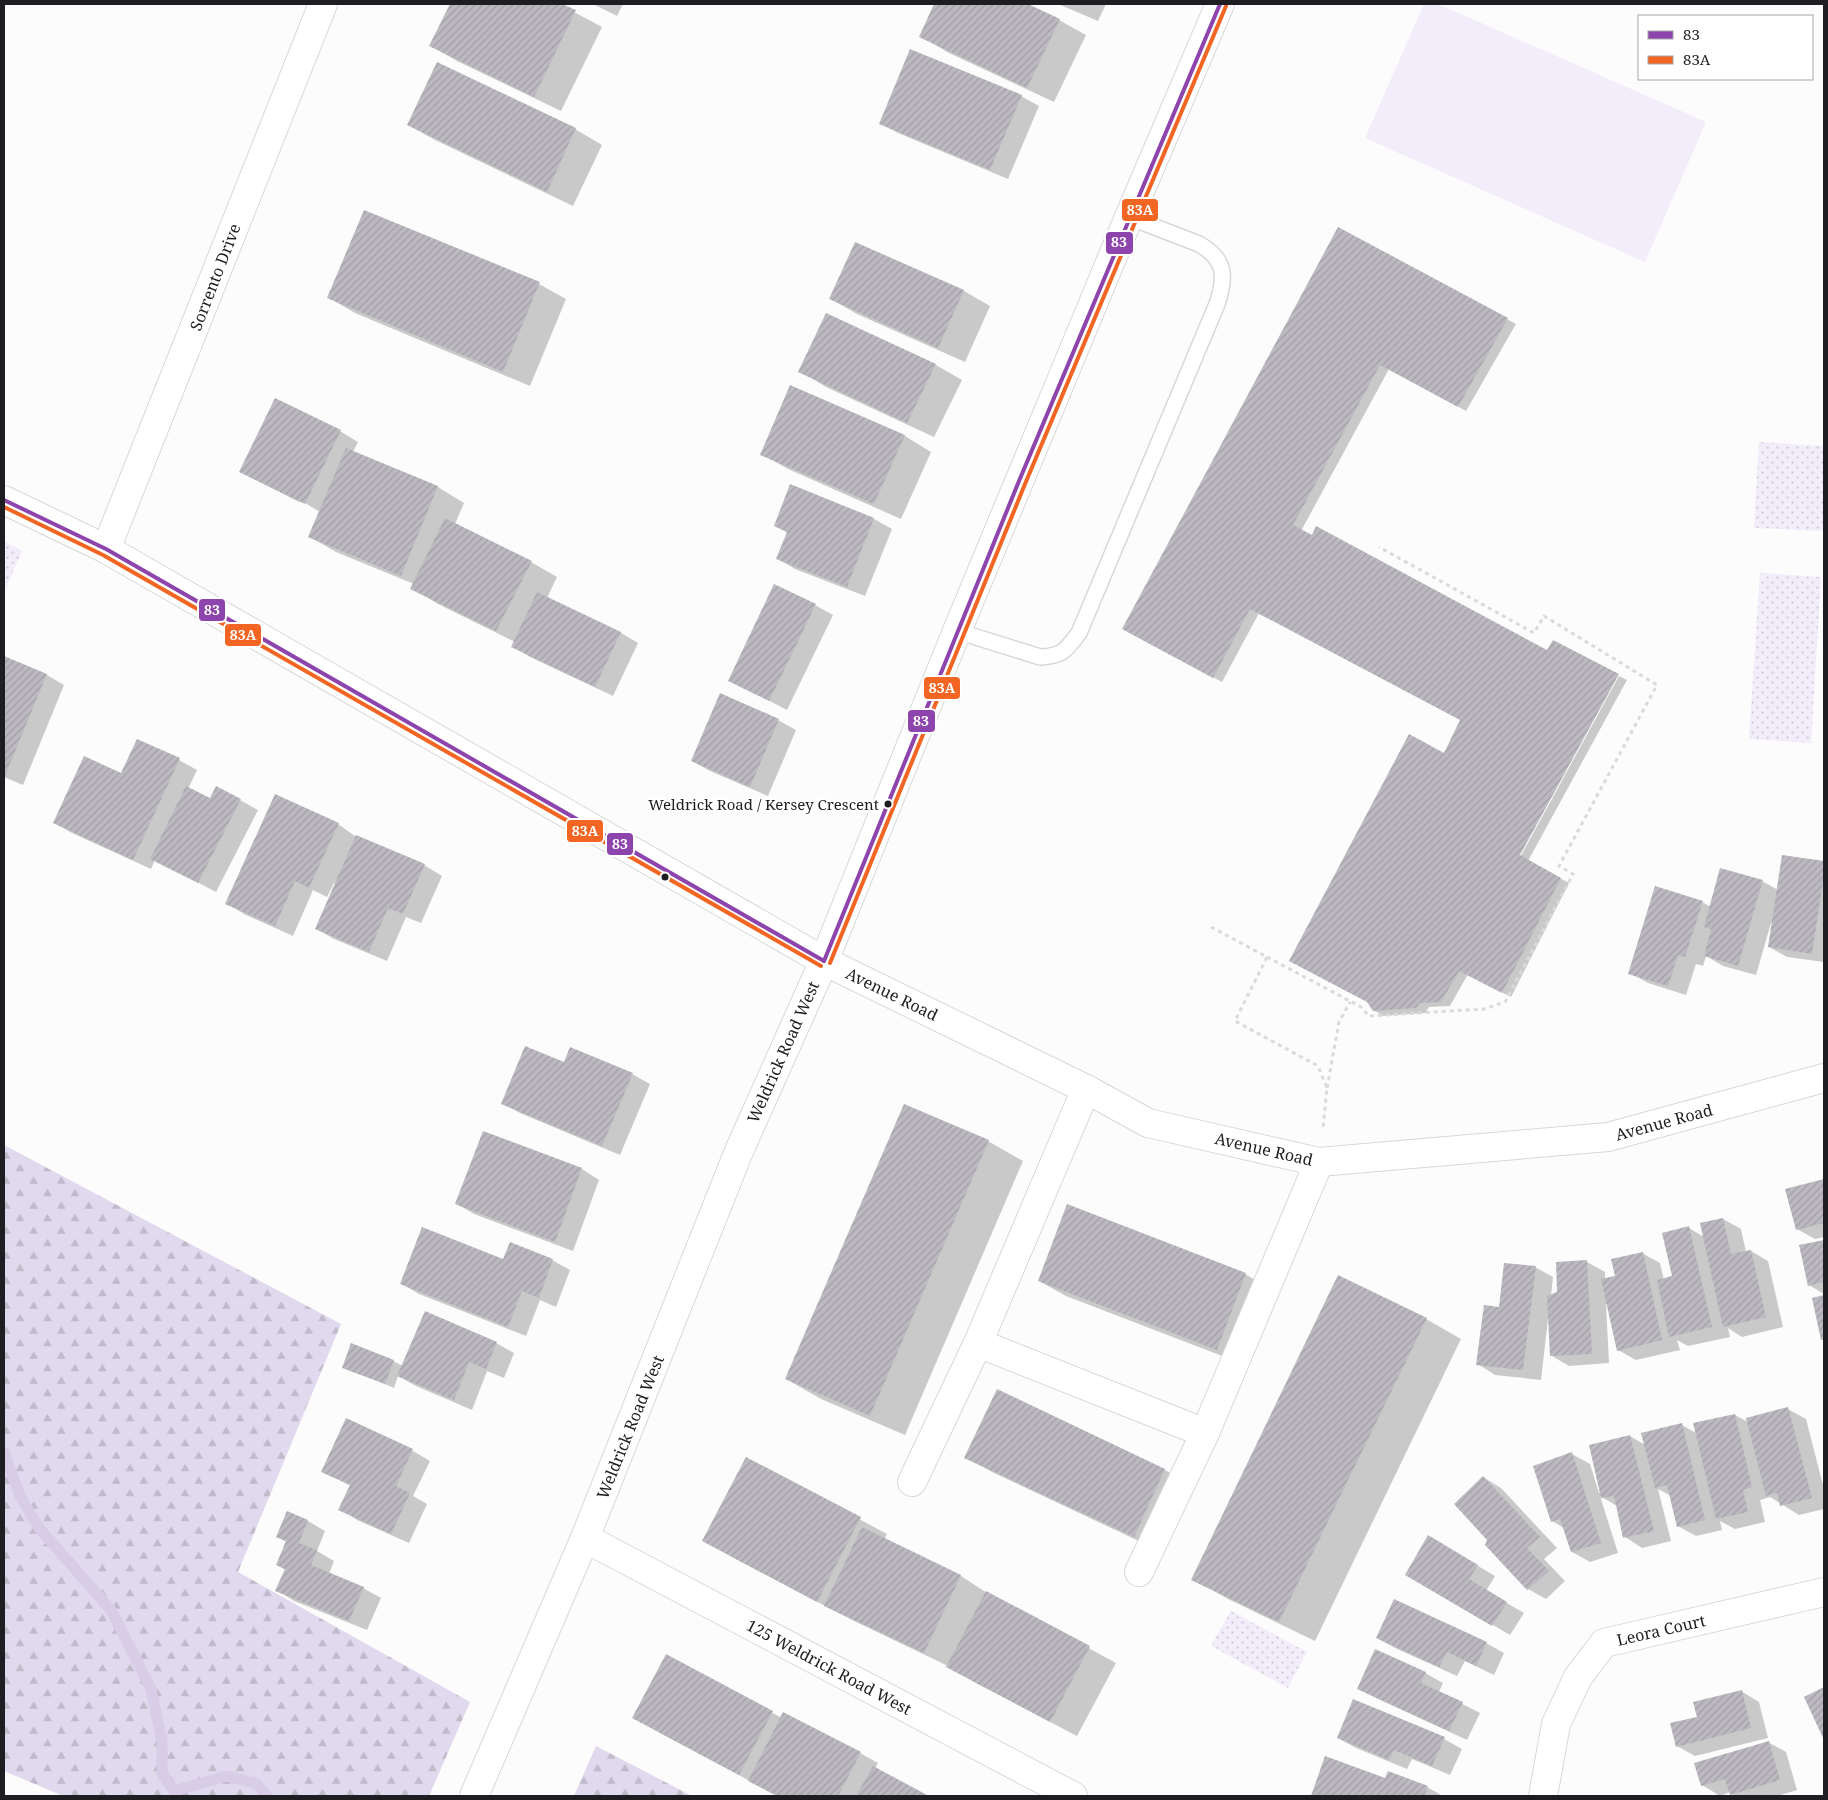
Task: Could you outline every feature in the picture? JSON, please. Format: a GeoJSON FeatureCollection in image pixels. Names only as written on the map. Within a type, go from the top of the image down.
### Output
{"type":"FeatureCollection","features":[{"type":"Feature","properties":{"kind":"street","name":"Sorrento Drive"},"geometry":{"type":"LineString","coordinates":[[106,549],[323,4]]}},
{"type":"Feature","properties":{"kind":"street","name":"Weldrick Road West"},"geometry":{"type":"LineString","coordinates":[[474,1796],[585,1538],[739,1151],[824,961],[957,631],[1129,217],[1220,4]]}},
{"type":"Feature","properties":{"kind":"street","name":"Avenue Road"},"geometry":{"type":"LineString","coordinates":[[4,500],[106,549],[824,961],[1086,1089],[1148,1123],[1319,1162],[1608,1137],[1824,1078]]}},
{"type":"Feature","properties":{"kind":"street"},"geometry":{"type":"LineString","coordinates":[[912,1482],[978,1343],[1086,1089]]}},
{"type":"Feature","properties":{"kind":"street"},"geometry":{"type":"LineString","coordinates":[[1140,1572],[1205,1433],[1319,1162]]}},
{"type":"Feature","properties":{"kind":"street"},"geometry":{"type":"LineString","coordinates":[[978,1343],[1205,1433]]}},
{"type":"Feature","properties":{"kind":"street","name":"125 Weldrick Road West"},"geometry":{"type":"LineString","coordinates":[[585,1538],[1073,1796]]}},
{"type":"Feature","properties":{"kind":"street","name":"Leora Court"},"geometry":{"type":"LineString","coordinates":[[1543,1796],[1556,1724],[1578,1677],[1604,1643],[1824,1592]]}},
{"type":"Feature","properties":{"kind":"lane"},"geometry":{"type":"LineString","coordinates":[[957,631],[1040,657],[1051,656],[1065,651],[1079,633],[1217,304],[1223,287],[1222,270],[1218,257],[1199,244],[1129,217]]}},
{"type":"Feature","properties":{"kind":"path"},"geometry":{"type":"LineString","coordinates":[[1211,926],[1267,958],[1363,1008],[1368,1016],[1484,1009],[1504,1002],[1573,874],[1559,866],[1657,685],[1544,616],[1534,633],[1379,547]]}},
{"type":"Feature","properties":{"kind":"path"},"geometry":{"type":"LineString","coordinates":[[1267,958],[1235,1021],[1318,1066],[1327,1088]]}},
{"type":"Feature","properties":{"kind":"path"},"geometry":{"type":"LineString","coordinates":[[1319,1162],[1327,1088],[1339,1022],[1350,1002]]}},
{"type":"Feature","properties":{"kind":"shaded area"},"geometry":{"type":"Polygon","coordinates":[[[1424,4],[1438,4],[1706,122],[1645,262],[1365,138],[1424,4]]]}},
{"type":"Feature","properties":{"kind":"shaded area"},"geometry":{"type":"Polygon","coordinates":[[[1759,442],[1824,446],[1824,531],[1754,528],[1759,442]]]}},
{"type":"Feature","properties":{"kind":"shaded area"},"geometry":{"type":"Polygon","coordinates":[[[4,541],[22,551],[4,592],[4,541]]]}},
{"type":"Feature","properties":{"kind":"shaded area"},"geometry":{"type":"Polygon","coordinates":[[[1760,573],[1821,577],[1811,743],[1749,739],[1760,573]]]}},
{"type":"Feature","properties":{"kind":"shaded area"},"geometry":{"type":"Polygon","coordinates":[[[1231,1611],[1307,1652],[1288,1688],[1211,1646],[1231,1611]]]}},
{"type":"Feature","properties":{"kind":"green space"},"geometry":{"type":"Polygon","coordinates":[[[4,1145],[341,1324],[238,1572],[470,1702],[429,1796],[63,1796],[4,1771],[4,1145]]]}},
{"type":"Feature","properties":{"kind":"green space"},"geometry":{"type":"Polygon","coordinates":[[[596,1746],[692,1796],[574,1796],[596,1746]]]}},
{"type":"Feature","properties":{"kind":"building"},"geometry":{"type":"Polygon","coordinates":[[[450,4],[562,4],[576,10],[534,97],[429,46],[450,4]]]}},
{"type":"Feature","properties":{"kind":"building"},"geometry":{"type":"Polygon","coordinates":[[[934,4],[1028,4],[1060,19],[1027,88],[919,37],[934,4]]]}},
{"type":"Feature","properties":{"kind":"building"},"geometry":{"type":"Polygon","coordinates":[[[910,49],[1022,95],[990,170],[879,124],[910,49]]]}},
{"type":"Feature","properties":{"kind":"building"},"geometry":{"type":"Polygon","coordinates":[[[437,62],[576,128],[547,192],[407,125],[437,62]]]}},
{"type":"Feature","properties":{"kind":"building"},"geometry":{"type":"Polygon","coordinates":[[[364,210],[540,282],[503,372],[327,298],[364,210]]]}},
{"type":"Feature","properties":{"kind":"building"},"geometry":{"type":"Polygon","coordinates":[[[1338,227],[1508,318],[1458,407],[1380,365],[1293,525],[1312,535],[1316,526],[1547,650],[1553,640],[1619,674],[1520,855],[1561,878],[1502,993],[1459,971],[1441,1002],[1420,1003],[1416,1008],[1373,1011],[1367,1002],[1289,961],[1409,734],[1444,753],[1460,720],[1250,609],[1213,678],[1122,629],[1338,227]]]}},
{"type":"Feature","properties":{"kind":"building"},"geometry":{"type":"Polygon","coordinates":[[[855,242],[964,290],[938,348],[829,299],[855,242]]]}},
{"type":"Feature","properties":{"kind":"building"},"geometry":{"type":"Polygon","coordinates":[[[826,313],[936,364],[907,423],[798,372],[826,313]]]}},
{"type":"Feature","properties":{"kind":"building"},"geometry":{"type":"Polygon","coordinates":[[[790,385],[905,435],[874,504],[760,455],[790,385]]]}},
{"type":"Feature","properties":{"kind":"building"},"geometry":{"type":"Polygon","coordinates":[[[275,398],[341,430],[305,504],[239,472],[275,398]]]}},
{"type":"Feature","properties":{"kind":"building"},"geometry":{"type":"Polygon","coordinates":[[[346,448],[438,486],[401,576],[308,537],[346,448]]]}},
{"type":"Feature","properties":{"kind":"building"},"geometry":{"type":"Polygon","coordinates":[[[790,484],[874,518],[847,587],[776,559],[787,532],[774,526],[790,484]]]}},
{"type":"Feature","properties":{"kind":"building"},"geometry":{"type":"Polygon","coordinates":[[[445,518],[532,561],[496,631],[410,589],[445,518]]]}},
{"type":"Feature","properties":{"kind":"building"},"geometry":{"type":"Polygon","coordinates":[[[774,584],[816,604],[769,701],[728,681],[774,584]]]}},
{"type":"Feature","properties":{"kind":"building"},"geometry":{"type":"Polygon","coordinates":[[[537,592],[621,632],[595,687],[511,647],[537,592]]]}},
{"type":"Feature","properties":{"kind":"building"},"geometry":{"type":"Polygon","coordinates":[[[4,656],[47,674],[4,778],[4,656]]]}},
{"type":"Feature","properties":{"kind":"building"},"geometry":{"type":"Polygon","coordinates":[[[720,693],[779,719],[750,787],[691,761],[720,693]]]}},
{"type":"Feature","properties":{"kind":"building"},"geometry":{"type":"Polygon","coordinates":[[[137,739],[180,758],[133,860],[53,823],[84,756],[121,773],[137,739]]]}},
{"type":"Feature","properties":{"kind":"building"},"geometry":{"type":"Polygon","coordinates":[[[186,786],[210,798],[216,786],[241,799],[198,883],[150,859],[186,786]]]}},
{"type":"Feature","properties":{"kind":"building"},"geometry":{"type":"Polygon","coordinates":[[[275,794],[339,823],[309,888],[295,881],[275,926],[225,904],[275,794]]]}},
{"type":"Feature","properties":{"kind":"building"},"geometry":{"type":"Polygon","coordinates":[[[356,835],[425,864],[403,914],[388,908],[369,952],[315,929],[356,835]]]}},
{"type":"Feature","properties":{"kind":"building"},"geometry":{"type":"Polygon","coordinates":[[[1782,855],[1824,861],[1824,874],[1812,954],[1768,947],[1782,855]]]}},
{"type":"Feature","properties":{"kind":"building"},"geometry":{"type":"Polygon","coordinates":[[[1720,868],[1763,880],[1738,966],[1704,956],[1711,929],[1704,927],[1720,868]]]}},
{"type":"Feature","properties":{"kind":"building"},"geometry":{"type":"Polygon","coordinates":[[[1655,886],[1703,901],[1685,957],[1678,955],[1668,986],[1628,974],[1655,886]]]}},
{"type":"Feature","properties":{"kind":"building"},"geometry":{"type":"Polygon","coordinates":[[[525,1046],[564,1062],[570,1047],[633,1073],[602,1146],[501,1104],[525,1046]]]}},
{"type":"Feature","properties":{"kind":"building"},"geometry":{"type":"Polygon","coordinates":[[[904,1104],[989,1140],[870,1416],[785,1379],[904,1104]]]}},
{"type":"Feature","properties":{"kind":"building"},"geometry":{"type":"Polygon","coordinates":[[[483,1131],[582,1168],[555,1242],[455,1204],[483,1131]]]}},
{"type":"Feature","properties":{"kind":"building"},"geometry":{"type":"Polygon","coordinates":[[[1824,1179],[1824,1223],[1796,1230],[1785,1189],[1824,1179]]]}},
{"type":"Feature","properties":{"kind":"building"},"geometry":{"type":"Polygon","coordinates":[[[1067,1204],[1246,1273],[1217,1350],[1038,1281],[1067,1204]]]}},
{"type":"Feature","properties":{"kind":"building"},"geometry":{"type":"Polygon","coordinates":[[[1723,1218],[1731,1254],[1751,1250],[1766,1317],[1723,1327],[1700,1223],[1723,1218]]]}},
{"type":"Feature","properties":{"kind":"building"},"geometry":{"type":"Polygon","coordinates":[[[1689,1226],[1712,1327],[1669,1337],[1657,1280],[1672,1276],[1662,1233],[1689,1226]]]}},
{"type":"Feature","properties":{"kind":"building"},"geometry":{"type":"Polygon","coordinates":[[[422,1227],[503,1259],[510,1242],[553,1259],[539,1298],[522,1291],[508,1327],[400,1284],[422,1227]]]}},
{"type":"Feature","properties":{"kind":"building"},"geometry":{"type":"Polygon","coordinates":[[[1824,1240],[1824,1282],[1808,1286],[1799,1245],[1824,1240]]]}},
{"type":"Feature","properties":{"kind":"building"},"geometry":{"type":"Polygon","coordinates":[[[1643,1252],[1662,1340],[1617,1351],[1601,1279],[1615,1276],[1611,1259],[1643,1252]]]}},
{"type":"Feature","properties":{"kind":"building"},"geometry":{"type":"Polygon","coordinates":[[[1587,1260],[1592,1354],[1550,1356],[1547,1296],[1557,1292],[1556,1262],[1587,1260]]]}},
{"type":"Feature","properties":{"kind":"building"},"geometry":{"type":"Polygon","coordinates":[[[1504,1263],[1536,1266],[1523,1370],[1476,1365],[1484,1305],[1499,1307],[1504,1263]]]}},
{"type":"Feature","properties":{"kind":"building"},"geometry":{"type":"Polygon","coordinates":[[[1338,1275],[1427,1318],[1279,1622],[1191,1580],[1338,1275]]]}},
{"type":"Feature","properties":{"kind":"building"},"geometry":{"type":"Polygon","coordinates":[[[1824,1295],[1824,1340],[1821,1340],[1812,1298],[1824,1295]]]}},
{"type":"Feature","properties":{"kind":"building"},"geometry":{"type":"Polygon","coordinates":[[[425,1311],[497,1342],[486,1369],[469,1362],[454,1400],[397,1376],[425,1311]]]}},
{"type":"Feature","properties":{"kind":"building"},"geometry":{"type":"Polygon","coordinates":[[[351,1343],[394,1360],[385,1384],[342,1368],[351,1343]]]}},
{"type":"Feature","properties":{"kind":"building"},"geometry":{"type":"Polygon","coordinates":[[[997,1389],[1165,1469],[1134,1537],[964,1458],[997,1389]]]}},
{"type":"Feature","properties":{"kind":"building"},"geometry":{"type":"Polygon","coordinates":[[[1788,1407],[1812,1498],[1780,1506],[1777,1493],[1766,1496],[1746,1418],[1788,1407]]]}},
{"type":"Feature","properties":{"kind":"building"},"geometry":{"type":"Polygon","coordinates":[[[1735,1414],[1752,1487],[1743,1490],[1748,1512],[1716,1519],[1693,1423],[1735,1414]]]}},
{"type":"Feature","properties":{"kind":"building"},"geometry":{"type":"Polygon","coordinates":[[[346,1418],[413,1449],[396,1486],[410,1493],[391,1534],[338,1510],[350,1485],[321,1472],[346,1418]]]}},
{"type":"Feature","properties":{"kind":"building"},"geometry":{"type":"Polygon","coordinates":[[[1682,1423],[1705,1520],[1677,1527],[1667,1485],[1655,1488],[1641,1433],[1682,1423]]]}},
{"type":"Feature","properties":{"kind":"building"},"geometry":{"type":"Polygon","coordinates":[[[1630,1435],[1654,1531],[1623,1538],[1614,1496],[1601,1498],[1589,1445],[1630,1435]]]}},
{"type":"Feature","properties":{"kind":"building"},"geometry":{"type":"Polygon","coordinates":[[[1572,1452],[1601,1543],[1571,1552],[1560,1519],[1551,1522],[1533,1466],[1572,1452]]]}},
{"type":"Feature","properties":{"kind":"building"},"geometry":{"type":"Polygon","coordinates":[[[746,1457],[861,1517],[817,1602],[702,1541],[746,1457]]]}},
{"type":"Feature","properties":{"kind":"building"},"geometry":{"type":"Polygon","coordinates":[[[1483,1476],[1540,1537],[1527,1548],[1549,1571],[1527,1590],[1485,1545],[1487,1540],[1454,1504],[1483,1476]]]}},
{"type":"Feature","properties":{"kind":"building"},"geometry":{"type":"Polygon","coordinates":[[[287,1511],[308,1520],[299,1543],[317,1550],[311,1565],[364,1587],[349,1621],[275,1591],[285,1569],[276,1565],[286,1541],[276,1537],[287,1511]]]}},
{"type":"Feature","properties":{"kind":"building"},"geometry":{"type":"Polygon","coordinates":[[[862,1527],[961,1575],[924,1653],[824,1606],[862,1527]]]}},
{"type":"Feature","properties":{"kind":"building"},"geometry":{"type":"Polygon","coordinates":[[[1428,1535],[1478,1565],[1469,1579],[1507,1602],[1492,1626],[1405,1575],[1428,1535]]]}},
{"type":"Feature","properties":{"kind":"building"},"geometry":{"type":"Polygon","coordinates":[[[986,1591],[1090,1646],[1050,1722],[946,1667],[986,1591]]]}},
{"type":"Feature","properties":{"kind":"building"},"geometry":{"type":"Polygon","coordinates":[[[1394,1599],[1487,1642],[1476,1666],[1447,1652],[1439,1667],[1376,1638],[1394,1599]]]}},
{"type":"Feature","properties":{"kind":"building"},"geometry":{"type":"Polygon","coordinates":[[[1375,1649],[1426,1672],[1421,1683],[1463,1702],[1449,1731],[1357,1689],[1375,1649]]]}},
{"type":"Feature","properties":{"kind":"building"},"geometry":{"type":"Polygon","coordinates":[[[666,1654],[773,1711],[739,1775],[632,1718],[666,1654]]]}},
{"type":"Feature","properties":{"kind":"building"},"geometry":{"type":"Polygon","coordinates":[[[1824,1687],[1824,1740],[1804,1697],[1824,1687]]]}},
{"type":"Feature","properties":{"kind":"building"},"geometry":{"type":"Polygon","coordinates":[[[1742,1690],[1751,1728],[1676,1747],[1670,1723],[1697,1717],[1693,1702],[1742,1690]]]}},
{"type":"Feature","properties":{"kind":"building"},"geometry":{"type":"Polygon","coordinates":[[[1353,1699],[1445,1737],[1432,1766],[1394,1750],[1389,1760],[1337,1738],[1353,1699]]]}},
{"type":"Feature","properties":{"kind":"building"},"geometry":{"type":"Polygon","coordinates":[[[783,1712],[861,1752],[838,1796],[777,1796],[748,1781],[783,1712]]]}},
{"type":"Feature","properties":{"kind":"building"},"geometry":{"type":"Polygon","coordinates":[[[1769,1741],[1780,1780],[1730,1795],[1725,1779],[1701,1786],[1694,1763],[1769,1741]]]}},
{"type":"Feature","properties":{"kind":"building"},"geometry":{"type":"Polygon","coordinates":[[[1325,1756],[1385,1778],[1388,1771],[1428,1786],[1424,1796],[1311,1796],[1325,1756]]]}},
{"type":"Feature","properties":{"kind":"building"},"geometry":{"type":"Polygon","coordinates":[[[873,1766],[929,1796],[856,1796],[873,1766]]]}},
{"type":"Feature","properties":{"kind":"waterway"},"geometry":{"type":"LineString","coordinates":[[4,1452],[20,1496],[39,1528],[111,1610],[151,1689],[162,1741],[162,1774],[174,1791],[227,1776],[257,1784],[267,1796]]}},
{"type":"Feature","properties":{"kind":"transit line","name":"83"},"geometry":{"type":"LineString","coordinates":[[824,961],[1019,481],[1220,4]]}},
{"type":"Feature","properties":{"kind":"transit line","name":"83A"},"geometry":{"type":"LineString","coordinates":[[830,963],[1025,484],[1226,6]]}},
{"type":"Feature","properties":{"kind":"transit line","name":"83"},"geometry":{"type":"LineString","coordinates":[[4,500],[106,549],[824,961]]}},
{"type":"Feature","properties":{"kind":"transit line","name":"83A"},"geometry":{"type":"LineString","coordinates":[[4,507],[103,555],[821,966]]}},
{"type":"Feature","properties":{"kind":"place","name":"Weldrick Road / Kersey Crescent"},"geometry":{"type":"Point","coordinates":[888,804]}}]}
